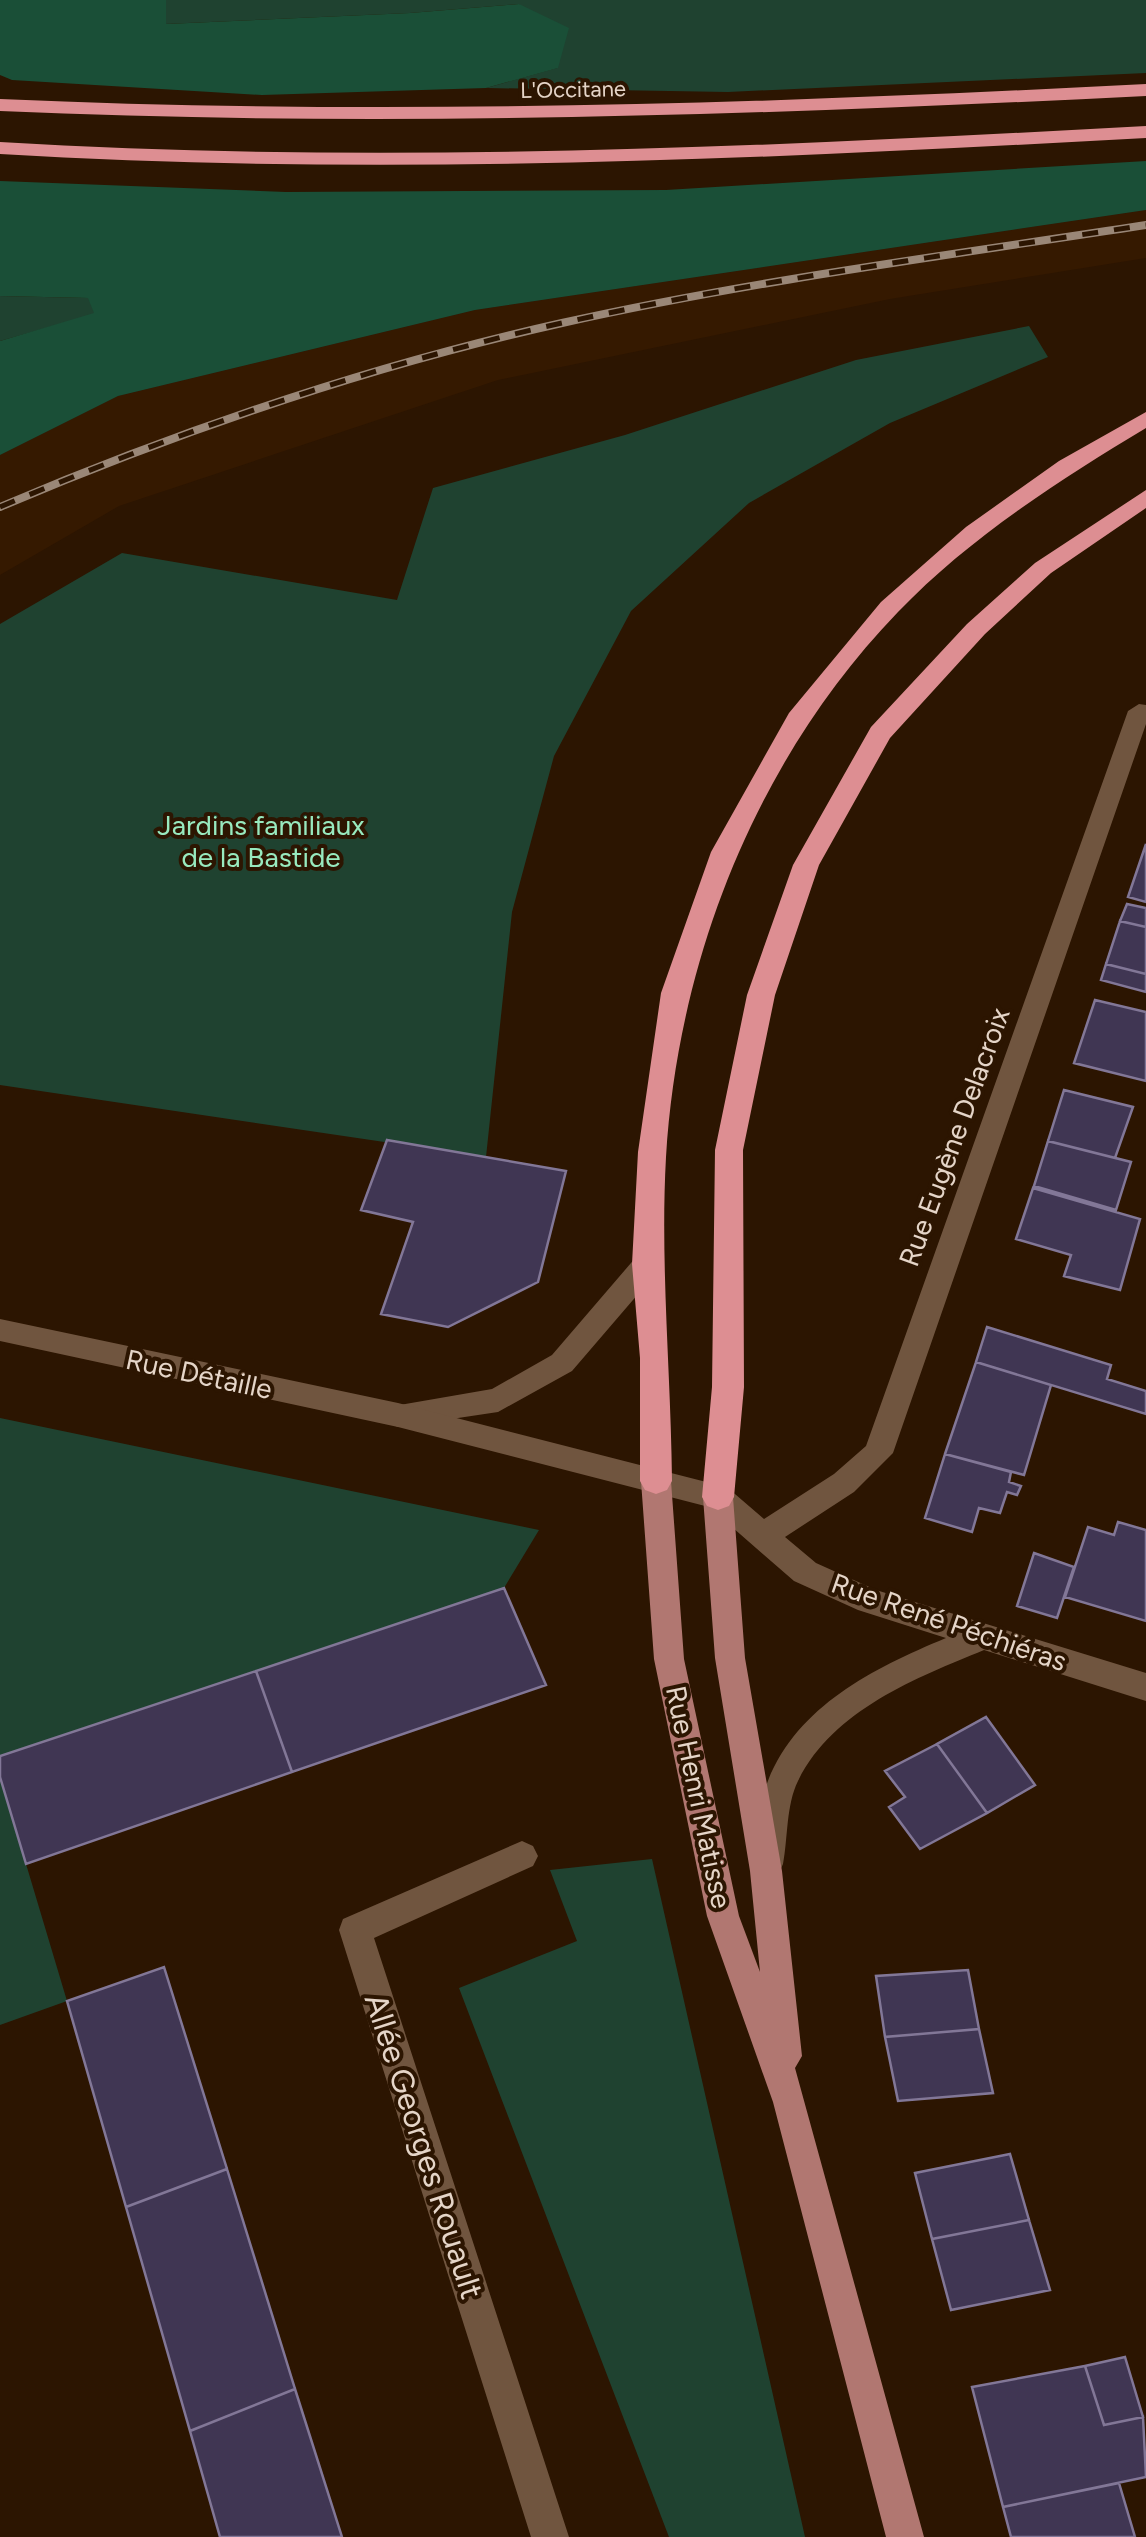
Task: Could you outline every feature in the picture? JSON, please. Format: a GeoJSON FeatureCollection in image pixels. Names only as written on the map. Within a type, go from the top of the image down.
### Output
{"type":"FeatureCollection","features":[{"type":"Feature","properties":{"kind":"highway","name":"L'Occitane"},"geometry":{"type":"LineString","coordinates":[[0,105],[293,117],[723,112],[1146,90]]}},
{"type":"Feature","properties":{"kind":"highway"},"geometry":{"type":"LineString","coordinates":[[0,148],[260,159],[499,160],[846,148],[1146,132]]}},
{"type":"Feature","properties":{"kind":"highway"},"geometry":{"type":"LineString","coordinates":[[656,1481],[655,1358],[648,1264],[652,1152],[676,994],[724,852],[798,720],[890,607],[974,532],[1066,466],[1146,418]]}},
{"type":"Feature","properties":{"kind":"highway"},"geometry":{"type":"LineString","coordinates":[[718,1497],[728,1387],[729,1150],[761,995],[806,865],[880,733],[976,628],[1043,568],[1146,498]]}},
{"type":"Feature","properties":{"kind":"main road","name":"Rue Henri Matisse"},"geometry":{"type":"LineString","coordinates":[[656,1481],[669,1660],[719,1898],[790,2102],[905,2537]]}},
{"type":"Feature","properties":{"kind":"main road","name":"Rue Henri Matisse"},"geometry":{"type":"LineString","coordinates":[[718,1497],[730,1658],[766,1871],[790,2102]]}},
{"type":"Feature","properties":{"kind":"street","name":"Rue Eugène Delacroix"},"geometry":{"type":"LineString","coordinates":[[764,1534],[844,1483],[878,1453],[1139,712]]}},
{"type":"Feature","properties":{"kind":"street","name":"Rue Détaille"},"geometry":{"type":"LineString","coordinates":[[398,1415],[498,1400],[562,1364],[648,1264]]}},
{"type":"Feature","properties":{"kind":"street","name":"Rue Détaille"},"geometry":{"type":"LineString","coordinates":[[0,1330],[398,1415],[718,1497]]}},
{"type":"Feature","properties":{"kind":"street","name":"Rue René Péchiéras"},"geometry":{"type":"LineString","coordinates":[[718,1497],[805,1572],[868,1602],[1146,1687]]}},
{"type":"Feature","properties":{"kind":"street"},"geometry":{"type":"LineString","coordinates":[[766,1871],[784,1777],[821,1726],[848,1700],[880,1681],[982,1637]]}},
{"type":"Feature","properties":{"kind":"street","name":"Allée Georges Rouault"},"geometry":{"type":"LineString","coordinates":[[522,1856],[355,1930],[550,2537]]}},
{"type":"Feature","properties":{"kind":"shaded area"},"geometry":{"type":"Polygon","coordinates":[[[1146,210],[1146,258],[890,299],[498,380],[119,506],[0,575],[0,455],[118,396],[475,310],[1146,210]]]}},
{"type":"Feature","properties":{"kind":"green space"},"geometry":{"type":"Polygon","coordinates":[[[0,0],[166,0],[166,24],[519,4],[569,28],[558,68],[486,88],[262,95],[12,80],[0,75],[0,0]]]}},
{"type":"Feature","properties":{"kind":"green space"},"geometry":{"type":"Polygon","coordinates":[[[166,0],[1146,0],[1146,73],[728,92],[486,88],[557,68],[519,4],[165,24],[166,0]]]}},
{"type":"Feature","properties":{"kind":"green space"},"geometry":{"type":"Polygon","coordinates":[[[1146,161],[1146,210],[475,310],[118,396],[0,455],[0,341],[94,313],[88,298],[0,296],[0,181],[286,192],[666,190],[1146,161]]]}},
{"type":"Feature","properties":{"kind":"green space"},"geometry":{"type":"Polygon","coordinates":[[[0,296],[89,298],[95,314],[0,341],[0,296]]]}},
{"type":"Feature","properties":{"kind":"green space","name":"Jardins familiaux de la Bastide"},"geometry":{"type":"Polygon","coordinates":[[[1029,326],[1048,357],[890,423],[749,503],[631,611],[554,756],[512,912],[486,1157],[0,1085],[0,624],[122,553],[397,600],[433,488],[625,435],[856,360],[1029,326]]]}},
{"type":"Feature","properties":{"kind":"green space"},"geometry":{"type":"Polygon","coordinates":[[[0,1418],[539,1530],[504,1588],[0,1756],[0,1418]]]}},
{"type":"Feature","properties":{"kind":"green space"},"geometry":{"type":"Polygon","coordinates":[[[0,1777],[67,2001],[0,2025],[0,1777]]]}},
{"type":"Feature","properties":{"kind":"green space"},"geometry":{"type":"Polygon","coordinates":[[[652,1859],[805,2537],[669,2537],[459,1988],[577,1941],[550,1870],[652,1859]]]}},
{"type":"Feature","properties":{"kind":"building"},"geometry":{"type":"Polygon","coordinates":[[[1146,844],[1146,902],[1128,897],[1146,844]]]}},
{"type":"Feature","properties":{"kind":"building"},"geometry":{"type":"Polygon","coordinates":[[[1127,904],[1146,908],[1146,927],[1120,921],[1127,904]]]}},
{"type":"Feature","properties":{"kind":"building"},"geometry":{"type":"Polygon","coordinates":[[[1120,921],[1146,927],[1146,974],[1106,964],[1120,921]]]}},
{"type":"Feature","properties":{"kind":"building"},"geometry":{"type":"Polygon","coordinates":[[[1106,964],[1146,974],[1146,992],[1101,980],[1106,964]]]}},
{"type":"Feature","properties":{"kind":"building"},"geometry":{"type":"Polygon","coordinates":[[[1095,1000],[1146,1012],[1146,1081],[1074,1063],[1095,1000]]]}},
{"type":"Feature","properties":{"kind":"building"},"geometry":{"type":"Polygon","coordinates":[[[1064,1090],[1133,1107],[1115,1158],[1048,1141],[1064,1090]]]}},
{"type":"Feature","properties":{"kind":"building"},"geometry":{"type":"Polygon","coordinates":[[[387,1140],[566,1171],[538,1282],[448,1327],[381,1314],[413,1222],[361,1210],[387,1140]]]}},
{"type":"Feature","properties":{"kind":"building"},"geometry":{"type":"Polygon","coordinates":[[[1048,1141],[1131,1162],[1116,1210],[1034,1186],[1048,1141]]]}},
{"type":"Feature","properties":{"kind":"building"},"geometry":{"type":"Polygon","coordinates":[[[1033,1188],[1140,1219],[1120,1290],[1064,1276],[1071,1255],[1016,1239],[1033,1188]]]}},
{"type":"Feature","properties":{"kind":"building"},"geometry":{"type":"Polygon","coordinates":[[[987,1327],[1111,1365],[1107,1379],[1146,1391],[1146,1414],[976,1362],[987,1327]]]}},
{"type":"Feature","properties":{"kind":"building"},"geometry":{"type":"Polygon","coordinates":[[[976,1362],[1051,1385],[1024,1475],[945,1454],[976,1362]]]}},
{"type":"Feature","properties":{"kind":"building"},"geometry":{"type":"Polygon","coordinates":[[[945,1454],[1011,1472],[1009,1482],[1021,1486],[1017,1495],[1007,1492],[1000,1513],[979,1508],[972,1532],[925,1518],[945,1454]]]}},
{"type":"Feature","properties":{"kind":"building"},"geometry":{"type":"Polygon","coordinates":[[[1118,1522],[1146,1530],[1146,1621],[1065,1597],[1088,1527],[1114,1535],[1118,1522]]]}},
{"type":"Feature","properties":{"kind":"building"},"geometry":{"type":"Polygon","coordinates":[[[1034,1553],[1074,1567],[1057,1618],[1017,1606],[1034,1553]]]}},
{"type":"Feature","properties":{"kind":"building"},"geometry":{"type":"Polygon","coordinates":[[[504,1588],[546,1685],[292,1772],[256,1671],[504,1588]]]}},
{"type":"Feature","properties":{"kind":"building"},"geometry":{"type":"Polygon","coordinates":[[[256,1671],[292,1772],[26,1864],[0,1777],[0,1756],[256,1671]]]}},
{"type":"Feature","properties":{"kind":"building"},"geometry":{"type":"Polygon","coordinates":[[[986,1717],[1035,1785],[987,1813],[937,1744],[986,1717]]]}},
{"type":"Feature","properties":{"kind":"building"},"geometry":{"type":"Polygon","coordinates":[[[937,1744],[987,1813],[920,1849],[889,1807],[905,1797],[885,1771],[937,1744]]]}},
{"type":"Feature","properties":{"kind":"building"},"geometry":{"type":"Polygon","coordinates":[[[164,1967],[227,2169],[126,2207],[67,2001],[164,1967]]]}},
{"type":"Feature","properties":{"kind":"building"},"geometry":{"type":"Polygon","coordinates":[[[968,1970],[979,2029],[885,2037],[876,1976],[968,1970]]]}},
{"type":"Feature","properties":{"kind":"building"},"geometry":{"type":"Polygon","coordinates":[[[979,2029],[993,2093],[898,2101],[885,2037],[979,2029]]]}},
{"type":"Feature","properties":{"kind":"building"},"geometry":{"type":"Polygon","coordinates":[[[1010,2154],[1029,2220],[932,2239],[915,2173],[1010,2154]]]}},
{"type":"Feature","properties":{"kind":"building"},"geometry":{"type":"Polygon","coordinates":[[[227,2169],[295,2389],[190,2431],[126,2207],[227,2169]]]}},
{"type":"Feature","properties":{"kind":"building"},"geometry":{"type":"Polygon","coordinates":[[[1029,2220],[1050,2290],[951,2310],[932,2239],[1029,2220]]]}},
{"type":"Feature","properties":{"kind":"building"},"geometry":{"type":"Polygon","coordinates":[[[1125,2357],[1143,2417],[1104,2425],[1085,2366],[1125,2357]]]}},
{"type":"Feature","properties":{"kind":"building"},"geometry":{"type":"Polygon","coordinates":[[[1085,2366],[1104,2425],[1143,2417],[1146,2477],[1003,2507],[972,2387],[1085,2366]]]}},
{"type":"Feature","properties":{"kind":"building"},"geometry":{"type":"Polygon","coordinates":[[[295,2389],[342,2537],[220,2537],[190,2431],[295,2389]]]}},
{"type":"Feature","properties":{"kind":"building"},"geometry":{"type":"Polygon","coordinates":[[[1119,2483],[1135,2537],[1011,2537],[1003,2507],[1119,2483]]]}},
{"type":"Feature","properties":{"kind":"railway"},"geometry":{"type":"LineString","coordinates":[[0,507],[277,402],[490,340],[707,294],[1146,225]]}}]}
